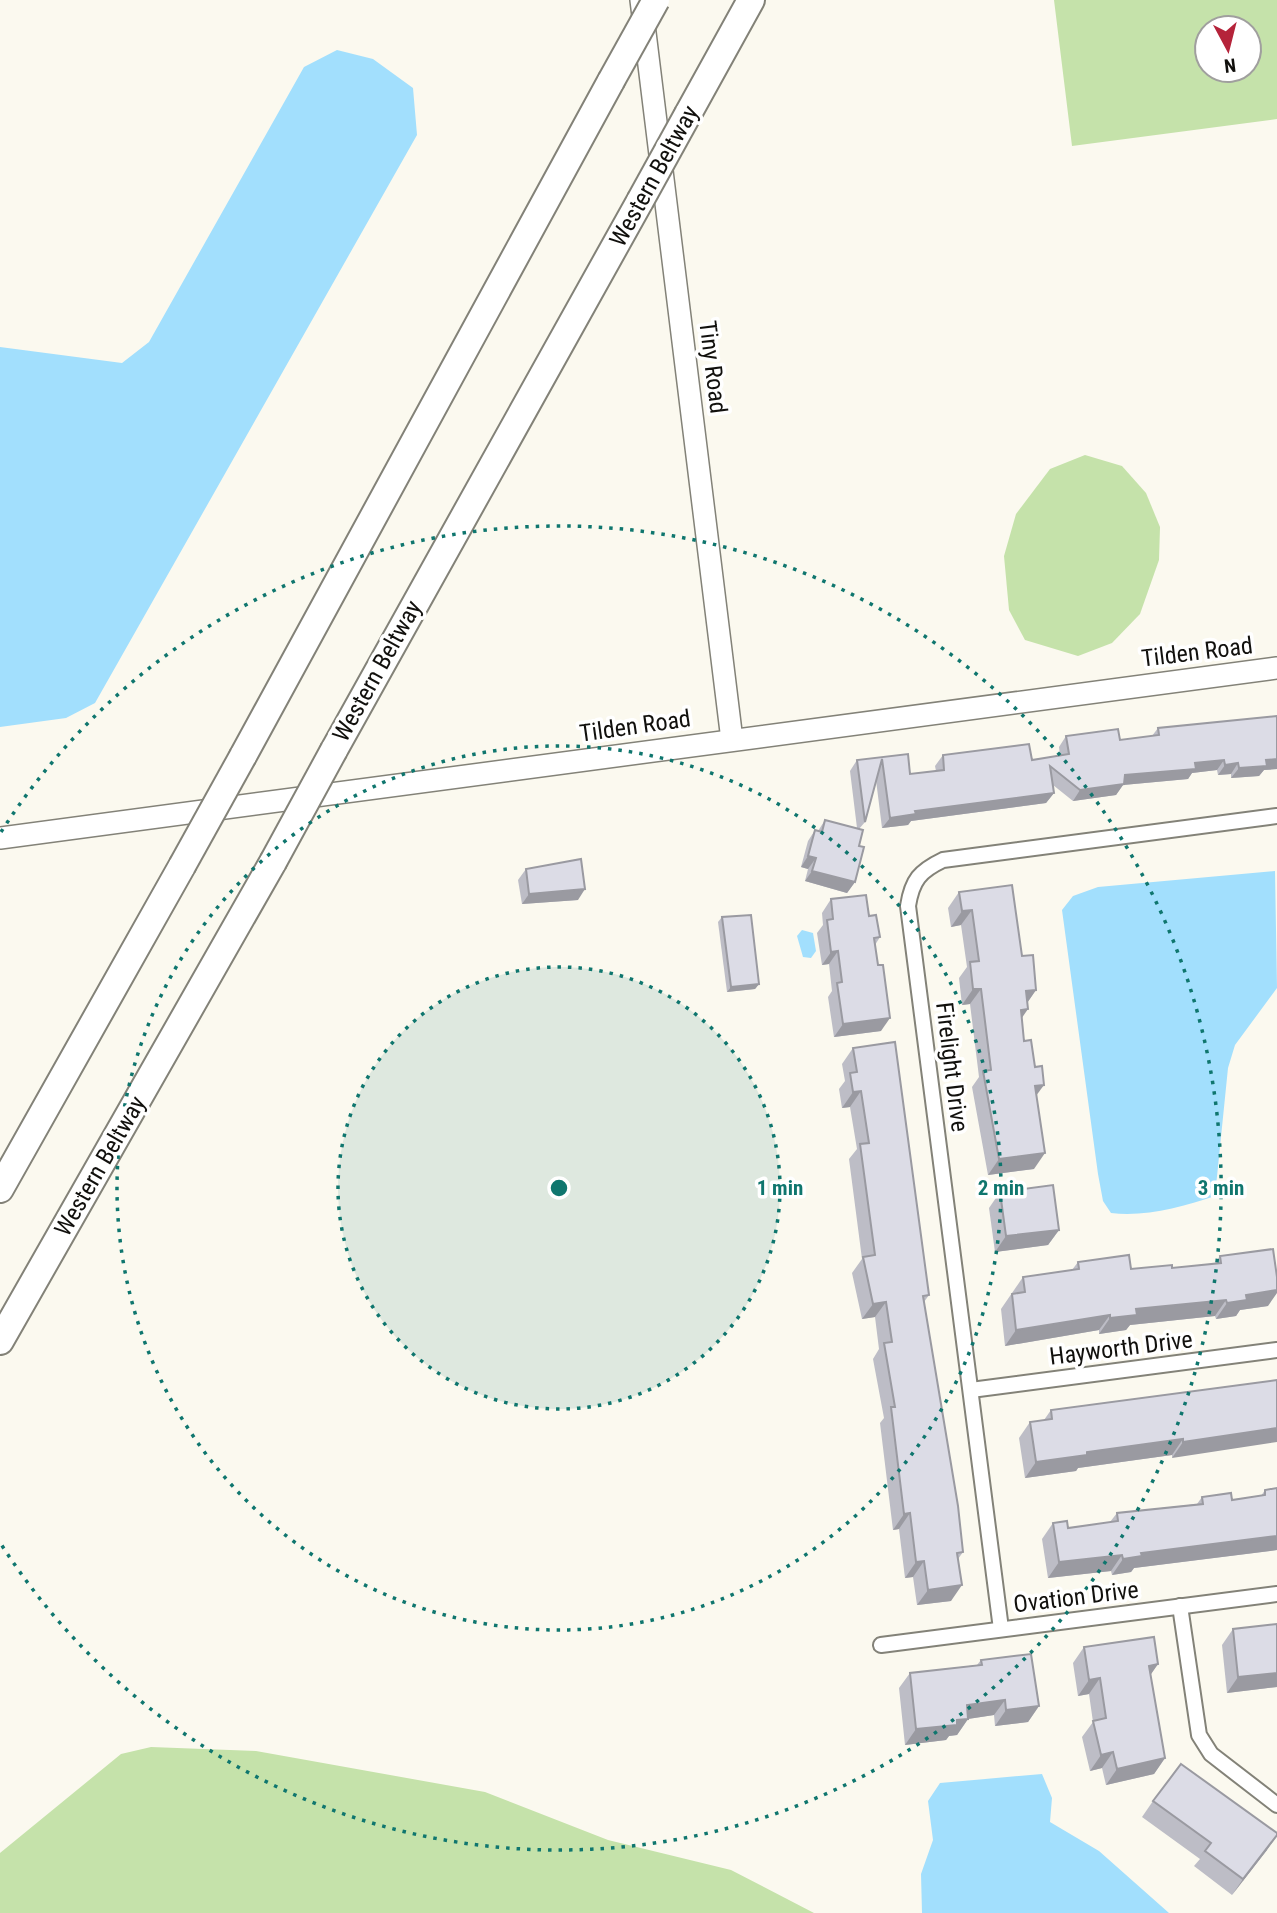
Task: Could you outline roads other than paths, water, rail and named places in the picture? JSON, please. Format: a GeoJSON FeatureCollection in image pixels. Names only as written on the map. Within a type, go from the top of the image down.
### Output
{"type":"FeatureCollection","features":[{"type":"Feature","properties":{"kind":"highway"},"geometry":{"type":"LineString","coordinates":[[0,1189],[243,757],[656,0]]}},
{"type":"Feature","properties":{"kind":"highway","name":"Western Beltway"},"geometry":{"type":"LineString","coordinates":[[0,1341],[273,862],[751,0]]}},
{"type":"Feature","properties":{"kind":"street","name":"Tiny Road"},"geometry":{"type":"LineString","coordinates":[[640,0],[732,740]]}},
{"type":"Feature","properties":{"kind":"street","name":"Tilden Road"},"geometry":{"type":"LineString","coordinates":[[0,838],[1277,668]]}},
{"type":"Feature","properties":{"kind":"street","name":"Firelight Drive"},"geometry":{"type":"LineString","coordinates":[[1002,1629],[908,906],[911,885],[924,869],[943,860],[1277,816]]}},
{"type":"Feature","properties":{"kind":"street","name":"Hayworth Drive"},"geometry":{"type":"LineString","coordinates":[[971,1390],[1277,1350]]}},
{"type":"Feature","properties":{"kind":"street","name":"Ovation Drive"},"geometry":{"type":"LineString","coordinates":[[881,1645],[1277,1594]]}},
{"type":"Feature","properties":{"kind":"street"},"geometry":{"type":"LineString","coordinates":[[1180,1606],[1199,1735],[1210,1754],[1277,1805]]}},
{"type":"Feature","properties":{"kind":"water"},"geometry":{"type":"Polygon","coordinates":[[[337,50],[373,59],[413,88],[417,135],[95,703],[66,718],[0,727],[0,347],[122,363],[149,342],[304,67],[337,50]]]}},
{"type":"Feature","properties":{"kind":"water"},"geometry":{"type":"Polygon","coordinates":[[[1275,871],[1277,988],[1235,1045],[1228,1068],[1215,1196],[1151,1212],[1111,1213],[1103,1201],[1098,1174],[1062,910],[1073,896],[1098,887],[1275,871]]]}},
{"type":"Feature","properties":{"kind":"water"},"geometry":{"type":"Polygon","coordinates":[[[802,930],[813,933],[816,951],[811,958],[803,957],[797,936],[802,930]]]}},
{"type":"Feature","properties":{"kind":"water"},"geometry":{"type":"Polygon","coordinates":[[[1042,1774],[1052,1798],[1050,1822],[1099,1851],[1169,1913],[922,1913],[921,1874],[933,1840],[928,1801],[940,1783],[1042,1774]]]}}]}
